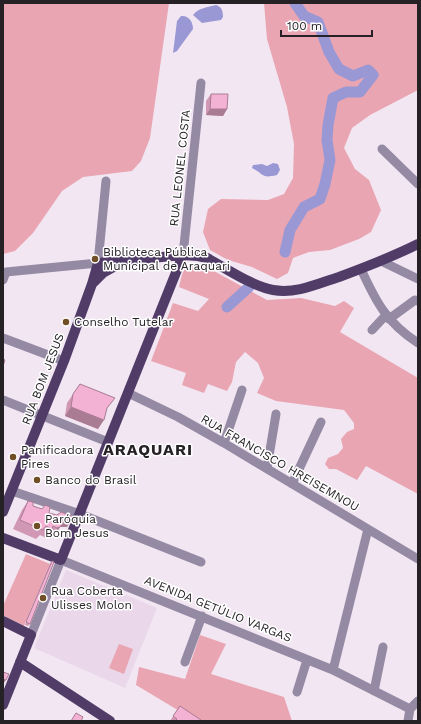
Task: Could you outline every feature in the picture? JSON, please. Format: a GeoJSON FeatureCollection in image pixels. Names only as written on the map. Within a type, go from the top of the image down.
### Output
{"type":"FeatureCollection","features":[{"type":"Feature","properties":{"kind":"main road"},"geometry":{"type":"LineString","coordinates":[[98,263],[183,255],[198,256],[207,258],[254,283],[272,290],[283,291],[306,288],[381,261],[418,244]]}},
{"type":"Feature","properties":{"kind":"main road"},"geometry":{"type":"LineString","coordinates":[[61,560],[183,255]]}},
{"type":"Feature","properties":{"kind":"main road"},"geometry":{"type":"LineString","coordinates":[[92,284],[103,273],[118,264],[134,260]]}},
{"type":"Feature","properties":{"kind":"main road","name":"RUA BOM JESUS"},"geometry":{"type":"LineString","coordinates":[[3,512],[64,361],[92,284],[98,263]]}},
{"type":"Feature","properties":{"kind":"main road","name":"AVENIDA GETÚLIO VARGAS"},"geometry":{"type":"LineString","coordinates":[[3,538],[61,560]]}},
{"type":"Feature","properties":{"kind":"main road"},"geometry":{"type":"LineString","coordinates":[[3,621],[31,635],[3,705]]}},
{"type":"Feature","properties":{"kind":"main road"},"geometry":{"type":"LineString","coordinates":[[20,662],[105,719]]}},
{"type":"Feature","properties":{"kind":"street","name":"RUA LEONEL COSTA"},"geometry":{"type":"LineString","coordinates":[[183,255],[201,83]]}},
{"type":"Feature","properties":{"kind":"street"},"geometry":{"type":"LineString","coordinates":[[382,149],[418,184]]}},
{"type":"Feature","properties":{"kind":"street","name":"RUA BOM JESUS"},"geometry":{"type":"LineString","coordinates":[[98,263],[106,181]]}},
{"type":"Feature","properties":{"kind":"street"},"geometry":{"type":"LineString","coordinates":[[381,261],[418,279]]}},
{"type":"Feature","properties":{"kind":"street"},"geometry":{"type":"LineString","coordinates":[[5,276],[98,263]]}},
{"type":"Feature","properties":{"kind":"street"},"geometry":{"type":"LineString","coordinates":[[360,269],[378,304],[388,317],[399,330],[418,343]]}},
{"type":"Feature","properties":{"kind":"street"},"geometry":{"type":"LineString","coordinates":[[372,330],[388,317],[415,300],[418,301]]}},
{"type":"Feature","properties":{"kind":"street"},"geometry":{"type":"LineString","coordinates":[[3,338],[64,361]]}},
{"type":"Feature","properties":{"kind":"street"},"geometry":{"type":"LineString","coordinates":[[224,443],[242,390]]}},
{"type":"Feature","properties":{"kind":"street","name":"RUA FRANCISCO HREISEMNOU"},"geometry":{"type":"LineString","coordinates":[[128,394],[162,409],[224,443],[418,559]]}},
{"type":"Feature","properties":{"kind":"street"},"geometry":{"type":"LineString","coordinates":[[3,400],[108,442]]}},
{"type":"Feature","properties":{"kind":"street"},"geometry":{"type":"LineString","coordinates":[[267,468],[276,414]]}},
{"type":"Feature","properties":{"kind":"street"},"geometry":{"type":"LineString","coordinates":[[292,484],[321,422]]}},
{"type":"Feature","properties":{"kind":"street"},"geometry":{"type":"LineString","coordinates":[[12,491],[80,514],[201,562]]}},
{"type":"Feature","properties":{"kind":"street"},"geometry":{"type":"LineString","coordinates":[[333,670],[368,529]]}},
{"type":"Feature","properties":{"kind":"street"},"geometry":{"type":"LineString","coordinates":[[31,635],[61,560]]}},
{"type":"Feature","properties":{"kind":"street","name":"AVENIDA GETÚLIO VARGAS"},"geometry":{"type":"LineString","coordinates":[[61,560],[333,670],[410,709]]}},
{"type":"Feature","properties":{"kind":"street"},"geometry":{"type":"LineString","coordinates":[[185,662],[202,616]]}},
{"type":"Feature","properties":{"kind":"street"},"geometry":{"type":"LineString","coordinates":[[374,691],[383,647]]}},
{"type":"Feature","properties":{"kind":"street"},"geometry":{"type":"LineString","coordinates":[[296,692],[307,660]]}},
{"type":"Feature","properties":{"kind":"street"},"geometry":{"type":"LineString","coordinates":[[408,721],[410,709],[418,702]]}},
{"type":"Feature","properties":{"kind":"shaded area"},"geometry":{"type":"Polygon","coordinates":[[[3,3],[169,3],[150,138],[141,161],[132,171],[83,177],[62,191],[33,233],[15,251],[3,254],[3,3]]]}},
{"type":"Feature","properties":{"kind":"shaded area"},"geometry":{"type":"Polygon","coordinates":[[[264,3],[418,3],[418,90],[370,115],[352,128],[344,148],[355,169],[369,180],[381,210],[371,232],[359,239],[330,250],[309,252],[293,258],[288,273],[277,279],[252,267],[228,260],[210,250],[203,232],[208,209],[221,199],[268,200],[284,194],[293,178],[294,144],[287,107],[267,39],[264,3]]]}},
{"type":"Feature","properties":{"kind":"shaded area"},"geometry":{"type":"Polygon","coordinates":[[[195,263],[201,264],[267,300],[301,298],[335,306],[344,301],[354,308],[340,332],[418,378],[418,494],[366,466],[357,480],[336,469],[329,469],[325,464],[328,458],[338,454],[343,448],[341,439],[347,432],[354,429],[354,423],[344,410],[276,401],[257,393],[264,378],[258,363],[245,352],[236,362],[232,382],[227,391],[208,384],[204,393],[182,385],[186,373],[151,361],[173,303],[198,311],[209,299],[179,287],[182,275],[187,266],[195,263]]]}},
{"type":"Feature","properties":{"kind":"shaded area"},"geometry":{"type":"Polygon","coordinates":[[[26,554],[50,564],[24,626],[3,615],[3,606],[26,554]]]}},
{"type":"Feature","properties":{"kind":"shaded area"},"geometry":{"type":"Polygon","coordinates":[[[66,570],[157,608],[125,688],[34,648],[66,570]]]}},
{"type":"Feature","properties":{"kind":"shaded area"},"geometry":{"type":"Polygon","coordinates":[[[200,635],[226,644],[211,674],[284,697],[292,721],[196,721],[136,685],[139,667],[185,679],[200,635]]]}},
{"type":"Feature","properties":{"kind":"shaded area"},"geometry":{"type":"Polygon","coordinates":[[[119,644],[133,649],[124,674],[109,668],[119,644]]]}},
{"type":"Feature","properties":{"kind":"water"},"geometry":{"type":"Polygon","coordinates":[[[216,5],[221,8],[222,11],[223,17],[221,20],[202,23],[193,15],[200,9],[216,5]]]}},
{"type":"Feature","properties":{"kind":"water"},"geometry":{"type":"Polygon","coordinates":[[[181,16],[184,16],[190,20],[193,29],[177,51],[173,53],[177,21],[181,16]]]}},
{"type":"Feature","properties":{"kind":"water"},"geometry":{"type":"Polygon","coordinates":[[[273,163],[278,164],[280,170],[277,175],[265,176],[252,168],[253,165],[262,164],[267,166],[273,163]]]}},
{"type":"Feature","properties":{"kind":"building"},"geometry":{"type":"Polygon","coordinates":[[[211,94],[228,94],[227,109],[210,109],[211,94]]]}},
{"type":"Feature","properties":{"kind":"building"},"geometry":{"type":"Polygon","coordinates":[[[80,384],[115,398],[107,408],[104,420],[71,407],[73,394],[80,384]]]}},
{"type":"Feature","properties":{"kind":"building"},"geometry":{"type":"Polygon","coordinates":[[[28,501],[33,502],[33,506],[42,509],[45,505],[50,507],[49,513],[57,515],[61,512],[74,517],[61,518],[62,524],[60,527],[57,528],[53,526],[52,529],[46,526],[43,530],[20,520],[28,501]]]}},
{"type":"Feature","properties":{"kind":"building"},"geometry":{"type":"Polygon","coordinates":[[[52,561],[54,562],[30,624],[26,622],[52,561]]]}},
{"type":"Feature","properties":{"kind":"building"},"geometry":{"type":"Polygon","coordinates":[[[3,672],[9,674],[6,680],[3,679],[3,672]]]}},
{"type":"Feature","properties":{"kind":"building"},"geometry":{"type":"Polygon","coordinates":[[[180,706],[201,720],[175,721],[177,719],[173,716],[180,706]]]}},
{"type":"Feature","properties":{"kind":"building"},"geometry":{"type":"Polygon","coordinates":[[[76,713],[83,717],[81,721],[71,721],[76,713]]]}},
{"type":"Feature","properties":{"kind":"waterway"},"geometry":{"type":"LineString","coordinates":[[285,252],[290,230],[304,207],[320,199],[325,184],[330,160],[327,140],[333,98],[346,92],[360,92],[373,75],[368,70],[353,76],[339,69],[329,52],[318,22],[304,16],[295,3]]}},
{"type":"Feature","properties":{"kind":"waterway"},"geometry":{"type":"LineString","coordinates":[[227,307],[249,287]]}},
{"type":"Feature","properties":{"kind":"place","name":"Biblioteca Pública Municipal de Araquari"},"geometry":{"type":"Point","coordinates":[95,259]}},
{"type":"Feature","properties":{"kind":"place","name":"Conselho Tutelar"},"geometry":{"type":"Point","coordinates":[66,322]}},
{"type":"Feature","properties":{"kind":"place","name":"Panificadora Pires"},"geometry":{"type":"Point","coordinates":[13,457]}},
{"type":"Feature","properties":{"kind":"place","name":"Banco do Brasil"},"geometry":{"type":"Point","coordinates":[37,480]}},
{"type":"Feature","properties":{"kind":"place","name":"Paróquia Bom Jesus"},"geometry":{"type":"Point","coordinates":[37,526]}},
{"type":"Feature","properties":{"kind":"place","name":"Rua Coberta Ulisses Molon"},"geometry":{"type":"Point","coordinates":[43,598]}},
{"type":"Feature","properties":{"kind":"district","name":"ARAQUARI"},"geometry":{"type":"Point","coordinates":[148,449]}}]}
